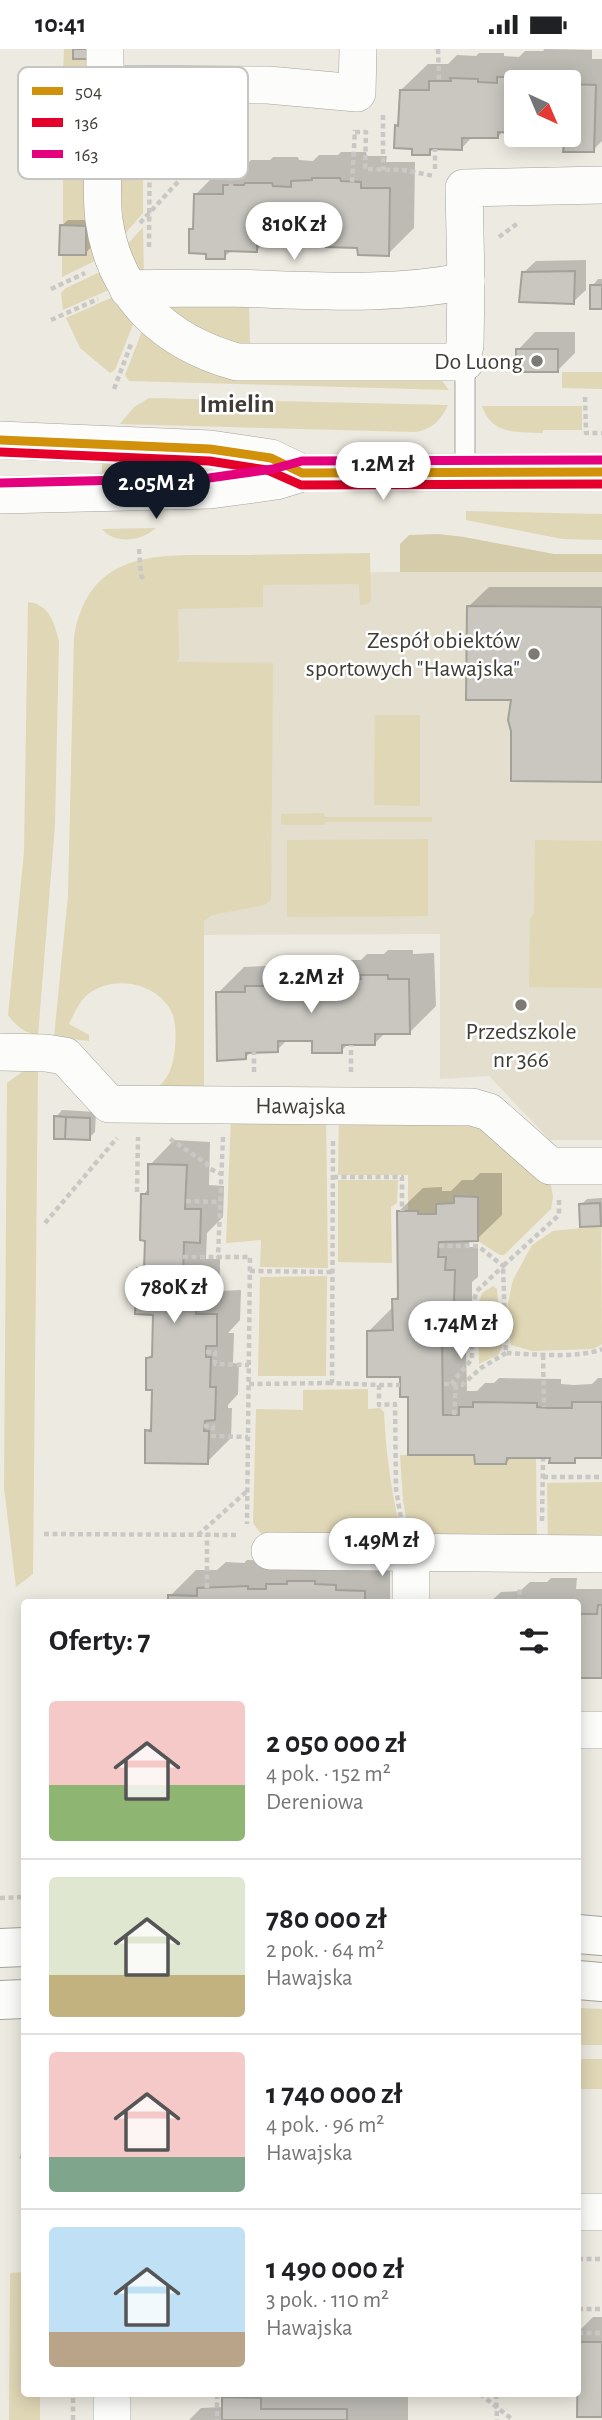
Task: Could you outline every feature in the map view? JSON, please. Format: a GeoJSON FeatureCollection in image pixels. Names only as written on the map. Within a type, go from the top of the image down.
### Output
{"type":"FeatureCollection","features":[{"type":"Feature","properties":{"kind":"main road"},"geometry":{"type":"LineString","coordinates":[[581,1934],[602,1936]]}},
{"type":"Feature","properties":{"kind":"main road"},"geometry":{"type":"LineString","coordinates":[[0,1948],[21,1947]]}},
{"type":"Feature","properties":{"kind":"main road"},"geometry":{"type":"LineString","coordinates":[[581,1980],[602,1982]]}},
{"type":"Feature","properties":{"kind":"main road"},"geometry":{"type":"LineString","coordinates":[[0,2000],[21,1999]]}},
{"type":"Feature","properties":{"kind":"street"},"geometry":{"type":"LineString","coordinates":[[248,85],[357,93],[358,49]]}},
{"type":"Feature","properties":{"kind":"street"},"geometry":{"type":"LineString","coordinates":[[101,179],[106,231],[113,254],[138,289],[144,310],[165,329],[206,354],[237,362],[465,354],[464,188],[602,185]]}},
{"type":"Feature","properties":{"kind":"street"},"geometry":{"type":"LineString","coordinates":[[138,289],[404,291],[466,272]]}},
{"type":"Feature","properties":{"kind":"street"},"geometry":{"type":"LineString","coordinates":[[0,440],[210,449],[271,458],[302,473]]}},
{"type":"Feature","properties":{"kind":"street"},"geometry":{"type":"LineString","coordinates":[[0,495],[210,490],[276,481],[302,473],[602,472]]}},
{"type":"Feature","properties":{"kind":"street","name":"Hawajska"},"geometry":{"type":"LineString","coordinates":[[0,1052],[65,1056],[109,1104],[472,1107],[489,1112],[542,1160],[550,1166],[559,1167]]}},
{"type":"Feature","properties":{"kind":"street"},"geometry":{"type":"LineString","coordinates":[[559,1167],[602,1166]]}},
{"type":"Feature","properties":{"kind":"street"},"geometry":{"type":"LineString","coordinates":[[258,1543],[411,1553],[602,1554]]}},
{"type":"Feature","properties":{"kind":"street"},"geometry":{"type":"LineString","coordinates":[[411,1553],[411,1599]]}},
{"type":"Feature","properties":{"kind":"street"},"geometry":{"type":"LineString","coordinates":[[581,1730],[602,1730]]}},
{"type":"Feature","properties":{"kind":"street"},"geometry":{"type":"LineString","coordinates":[[581,2212],[602,2212]]}},
{"type":"Feature","properties":{"kind":"street"},"geometry":{"type":"LineString","coordinates":[[112,2397],[112,2420]]}},
{"type":"Feature","properties":{"kind":"lane"},"geometry":{"type":"LineString","coordinates":[[465,354],[465,473]]}},
{"type":"Feature","properties":{"kind":"path"},"geometry":{"type":"LineString","coordinates":[[438,49],[439,81]]}},
{"type":"Feature","properties":{"kind":"path"},"geometry":{"type":"LineString","coordinates":[[352,182],[357,93]]}},
{"type":"Feature","properties":{"kind":"path"},"geometry":{"type":"LineString","coordinates":[[355,132],[366,132],[365,169],[419,172]]}},
{"type":"Feature","properties":{"kind":"path"},"geometry":{"type":"LineString","coordinates":[[383,138],[383,170]]}},
{"type":"Feature","properties":{"kind":"path"},"geometry":{"type":"LineString","coordinates":[[435,149],[435,177]]}},
{"type":"Feature","properties":{"kind":"path"},"geometry":{"type":"LineString","coordinates":[[51,320],[112,293],[138,289],[149,213],[150,179]]}},
{"type":"Feature","properties":{"kind":"path"},"geometry":{"type":"LineString","coordinates":[[113,254],[180,179]]}},
{"type":"Feature","properties":{"kind":"path"},"geometry":{"type":"LineString","coordinates":[[230,179],[230,185]]}},
{"type":"Feature","properties":{"kind":"path"},"geometry":{"type":"LineString","coordinates":[[466,272],[538,207],[556,186]]}},
{"type":"Feature","properties":{"kind":"path"},"geometry":{"type":"LineString","coordinates":[[51,289],[83,274]]}},
{"type":"Feature","properties":{"kind":"path"},"geometry":{"type":"LineString","coordinates":[[114,389],[129,350]]}},
{"type":"Feature","properties":{"kind":"path"},"geometry":{"type":"LineString","coordinates":[[585,397],[586,433],[602,433]]}},
{"type":"Feature","properties":{"kind":"path"},"geometry":{"type":"LineString","coordinates":[[139,549],[141,575],[144,580]]}},
{"type":"Feature","properties":{"kind":"path"},"geometry":{"type":"LineString","coordinates":[[135,1105],[138,1121],[137,1192]]}},
{"type":"Feature","properties":{"kind":"path"},"geometry":{"type":"LineString","coordinates":[[45,1223],[132,1121],[135,1105]]}},
{"type":"Feature","properties":{"kind":"path"},"geometry":{"type":"LineString","coordinates":[[332,1383],[333,1105]]}},
{"type":"Feature","properties":{"kind":"path"},"geometry":{"type":"LineString","coordinates":[[218,1257],[223,1140]]}},
{"type":"Feature","properties":{"kind":"path"},"geometry":{"type":"LineString","coordinates":[[454,1415],[453,1384],[471,1359],[472,1305],[477,1291],[559,1215],[559,1167]]}},
{"type":"Feature","properties":{"kind":"path"},"geometry":{"type":"LineString","coordinates":[[333,1177],[402,1177],[402,1211]]}},
{"type":"Feature","properties":{"kind":"path"},"geometry":{"type":"LineString","coordinates":[[186,1201],[220,1202]]}},
{"type":"Feature","properties":{"kind":"path"},"geometry":{"type":"LineString","coordinates":[[439,1246],[478,1246],[503,1266],[506,1353]]}},
{"type":"Feature","properties":{"kind":"path"},"geometry":{"type":"LineString","coordinates":[[44,1534],[207,1535],[258,1543],[247,1491],[250,1257],[183,1257]]}},
{"type":"Feature","properties":{"kind":"path"},"geometry":{"type":"LineString","coordinates":[[250,1271],[332,1272]]}},
{"type":"Feature","properties":{"kind":"path"},"geometry":{"type":"LineString","coordinates":[[442,1338],[472,1339]]}},
{"type":"Feature","properties":{"kind":"path"},"geometry":{"type":"LineString","coordinates":[[444,1384],[462,1385],[481,1368],[506,1353],[543,1355],[594,1352],[602,1349]]}},
{"type":"Feature","properties":{"kind":"path"},"geometry":{"type":"LineString","coordinates":[[206,1352],[215,1352],[215,1364],[249,1365]]}},
{"type":"Feature","properties":{"kind":"path"},"geometry":{"type":"LineString","coordinates":[[543,1355],[544,1407]]}},
{"type":"Feature","properties":{"kind":"path"},"geometry":{"type":"LineString","coordinates":[[248,1384],[400,1385]]}},
{"type":"Feature","properties":{"kind":"path"},"geometry":{"type":"LineString","coordinates":[[379,1384],[379,1405],[395,1404],[396,1489],[402,1525],[411,1553]]}},
{"type":"Feature","properties":{"kind":"path"},"geometry":{"type":"LineString","coordinates":[[204,1426],[213,1426],[213,1436],[248,1437]]}},
{"type":"Feature","properties":{"kind":"path"},"geometry":{"type":"LineString","coordinates":[[542,1555],[543,1458]]}},
{"type":"Feature","properties":{"kind":"path"},"geometry":{"type":"LineString","coordinates":[[542,1477],[602,1477]]}},
{"type":"Feature","properties":{"kind":"path"},"geometry":{"type":"LineString","coordinates":[[198,1535],[247,1491]]}},
{"type":"Feature","properties":{"kind":"path"},"geometry":{"type":"LineString","coordinates":[[207,1535],[207,1588]]}},
{"type":"Feature","properties":{"kind":"path"},"geometry":{"type":"LineString","coordinates":[[0,1898],[21,1897]]}},
{"type":"Feature","properties":{"kind":"path"},"geometry":{"type":"LineString","coordinates":[[581,2259],[602,2259]]}},
{"type":"Feature","properties":{"kind":"path"},"geometry":{"type":"LineString","coordinates":[[581,2309],[602,2309]]}},
{"type":"Feature","properties":{"kind":"path"},"geometry":{"type":"LineString","coordinates":[[581,2333],[602,2333]]}},
{"type":"Feature","properties":{"kind":"path"},"geometry":{"type":"LineString","coordinates":[[73,2397],[73,2420]]}},
{"type":"Feature","properties":{"kind":"path"},"geometry":{"type":"LineString","coordinates":[[217,2397],[217,2420]]}},
{"type":"Feature","properties":{"kind":"path"},"geometry":{"type":"LineString","coordinates":[[484,2397],[513,2420]]}},
{"type":"Feature","properties":{"kind":"path"},"geometry":{"type":"LineString","coordinates":[[496,2397],[497,2420]]}},
{"type":"Feature","properties":{"kind":"shaded area"},"geometry":{"type":"Polygon","coordinates":[[[64,49],[73,49],[73,59],[92,59],[92,67],[63,67],[64,49]]]}},
{"type":"Feature","properties":{"kind":"shaded area"},"geometry":{"type":"Polygon","coordinates":[[[63,179],[95,179],[99,259],[62,277],[62,255],[86,255],[86,226],[63,225],[63,179]]]}},
{"type":"Feature","properties":{"kind":"shaded area"},"geometry":{"type":"Polygon","coordinates":[[[120,179],[143,179],[143,213],[124,235],[120,179]]]}},
{"type":"Feature","properties":{"kind":"shaded area"},"geometry":{"type":"Polygon","coordinates":[[[143,227],[144,276],[140,278],[126,246],[143,227]]]}},
{"type":"Feature","properties":{"kind":"shaded area"},"geometry":{"type":"Polygon","coordinates":[[[102,271],[111,289],[63,310],[61,293],[66,288],[102,271]]]}},
{"type":"Feature","properties":{"kind":"shaded area"},"geometry":{"type":"Polygon","coordinates":[[[115,296],[134,322],[115,370],[110,373],[80,348],[66,318],[115,296]]]}},
{"type":"Feature","properties":{"kind":"shaded area"},"geometry":{"type":"Polygon","coordinates":[[[166,298],[249,298],[250,346],[228,342],[170,314],[166,298]]]}},
{"type":"Feature","properties":{"kind":"shaded area"},"geometry":{"type":"Polygon","coordinates":[[[142,331],[440,378],[449,390],[129,381],[125,375],[142,331]]]}},
{"type":"Feature","properties":{"kind":"shaded area"},"geometry":{"type":"Polygon","coordinates":[[[562,372],[602,372],[602,389],[562,388],[562,372]]]}},
{"type":"Feature","properties":{"kind":"shaded area"},"geometry":{"type":"Polygon","coordinates":[[[149,398],[448,405],[435,423],[415,432],[120,424],[134,407],[149,398]]]}},
{"type":"Feature","properties":{"kind":"shaded area"},"geometry":{"type":"Polygon","coordinates":[[[482,406],[582,406],[582,430],[543,430],[543,433],[506,430],[492,422],[482,406]]]}},
{"type":"Feature","properties":{"kind":"shaded area"},"geometry":{"type":"Polygon","coordinates":[[[102,462],[178,465],[182,469],[181,474],[102,477],[102,462]]]}},
{"type":"Feature","properties":{"kind":"shaded area"},"geometry":{"type":"Polygon","coordinates":[[[466,511],[602,514],[602,540],[562,539],[466,520],[466,511]]]}},
{"type":"Feature","properties":{"kind":"shaded area"},"geometry":{"type":"Polygon","coordinates":[[[156,528],[143,536],[129,539],[114,537],[102,529],[156,528]]]}},
{"type":"Feature","properties":{"kind":"shaded area"},"geometry":{"type":"Polygon","coordinates":[[[438,534],[554,554],[602,554],[602,572],[400,572],[400,544],[409,535],[438,534]]]}},
{"type":"Feature","properties":{"kind":"shaded area"},"geometry":{"type":"Polygon","coordinates":[[[370,553],[371,600],[368,604],[360,605],[359,584],[263,585],[263,607],[178,609],[179,659],[176,662],[273,663],[271,900],[264,905],[212,915],[204,921],[204,1095],[146,1096],[168,1075],[175,1051],[176,1031],[173,1015],[167,1004],[157,995],[146,988],[121,983],[96,989],[83,999],[69,1024],[89,1035],[89,1041],[54,1037],[68,895],[74,637],[83,607],[96,585],[114,570],[136,561],[186,555],[370,553]]]}},
{"type":"Feature","properties":{"kind":"shaded area"},"geometry":{"type":"Polygon","coordinates":[[[387,572],[602,572],[602,1140],[550,1140],[489,1076],[440,1079],[440,934],[202,935],[152,577],[387,572]]]}},
{"type":"Feature","properties":{"kind":"shaded area"},"geometry":{"type":"Polygon","coordinates":[[[28,602],[41,606],[50,616],[59,642],[55,825],[38,1036],[21,1028],[8,1015],[24,852],[28,602]]]}},
{"type":"Feature","properties":{"kind":"shaded area"},"geometry":{"type":"Polygon","coordinates":[[[375,715],[420,715],[420,806],[374,805],[375,715]]]}},
{"type":"Feature","properties":{"kind":"shaded area"},"geometry":{"type":"Polygon","coordinates":[[[324,813],[325,817],[432,817],[432,822],[325,822],[325,825],[281,825],[281,814],[324,813]]]}},
{"type":"Feature","properties":{"kind":"shaded area"},"geometry":{"type":"Polygon","coordinates":[[[428,839],[428,916],[287,917],[287,840],[428,839]]]}},
{"type":"Feature","properties":{"kind":"shaded area"},"geometry":{"type":"Polygon","coordinates":[[[535,840],[602,841],[602,988],[529,987],[535,840]]]}},
{"type":"Feature","properties":{"kind":"shaded area"},"geometry":{"type":"Polygon","coordinates":[[[38,1068],[33,1574],[16,1587],[4,1488],[7,1083],[22,1072],[38,1068]]]}},
{"type":"Feature","properties":{"kind":"shaded area"},"geometry":{"type":"Polygon","coordinates":[[[339,1114],[484,1118],[551,1185],[551,1209],[504,1255],[500,1255],[478,1241],[478,1197],[454,1196],[454,1203],[436,1204],[436,1214],[418,1214],[418,1211],[408,1211],[408,1175],[338,1175],[339,1114]]]}},
{"type":"Feature","properties":{"kind":"shaded area"},"geometry":{"type":"Polygon","coordinates":[[[231,1116],[326,1116],[328,1268],[260,1267],[261,1240],[226,1243],[231,1116]]]}},
{"type":"Feature","properties":{"kind":"shaded area"},"geometry":{"type":"Polygon","coordinates":[[[338,1180],[398,1180],[397,1203],[391,1207],[392,1263],[338,1262],[338,1180]]]}},
{"type":"Feature","properties":{"kind":"shaded area"},"geometry":{"type":"Polygon","coordinates":[[[601,1194],[602,1344],[594,1349],[532,1351],[511,1345],[507,1307],[513,1280],[532,1245],[553,1231],[601,1226],[601,1194]]]}},
{"type":"Feature","properties":{"kind":"shaded area"},"geometry":{"type":"Polygon","coordinates":[[[327,1276],[326,1376],[258,1376],[260,1277],[327,1276]]]}},
{"type":"Feature","properties":{"kind":"shaded area"},"geometry":{"type":"Polygon","coordinates":[[[493,1286],[497,1289],[502,1348],[498,1355],[479,1364],[478,1305],[482,1293],[493,1286]]]}},
{"type":"Feature","properties":{"kind":"shaded area"},"geometry":{"type":"Polygon","coordinates":[[[368,1389],[368,1409],[380,1408],[384,1412],[386,1446],[404,1546],[264,1538],[253,1523],[256,1409],[303,1410],[303,1390],[368,1389]]]}},
{"type":"Feature","properties":{"kind":"shaded area"},"geometry":{"type":"Polygon","coordinates":[[[400,1455],[474,1455],[475,1464],[506,1464],[507,1458],[536,1458],[537,1547],[410,1542],[403,1500],[400,1455]]]}},
{"type":"Feature","properties":{"kind":"shaded area"},"geometry":{"type":"Polygon","coordinates":[[[602,1482],[602,1546],[548,1546],[547,1483],[602,1482]]]}},
{"type":"Feature","properties":{"kind":"shaded area"},"geometry":{"type":"Polygon","coordinates":[[[581,2008],[602,2009],[602,2045],[581,2045],[581,2008]]]}},
{"type":"Feature","properties":{"kind":"shaded area"},"geometry":{"type":"Polygon","coordinates":[[[581,2059],[602,2059],[602,2089],[581,2089],[581,2059]]]}},
{"type":"Feature","properties":{"kind":"shaded area"},"geometry":{"type":"Polygon","coordinates":[[[21,2272],[21,2397],[40,2397],[40,2420],[9,2420],[10,2273],[21,2272]]]}},
{"type":"Feature","properties":{"kind":"building"},"geometry":{"type":"Polygon","coordinates":[[[73,49],[92,49],[92,59],[73,59],[73,49]]]}},
{"type":"Feature","properties":{"kind":"building"},"geometry":{"type":"Polygon","coordinates":[[[497,77],[504,77],[504,132],[498,132],[498,138],[462,138],[462,150],[430,149],[430,155],[412,155],[412,149],[394,148],[400,90],[429,90],[429,81],[451,81],[450,78],[497,83],[497,77]]]}},
{"type":"Feature","properties":{"kind":"building"},"geometry":{"type":"Polygon","coordinates":[[[581,84],[596,85],[594,152],[563,152],[564,147],[581,147],[581,84]]]}},
{"type":"Feature","properties":{"kind":"building"},"geometry":{"type":"Polygon","coordinates":[[[340,178],[341,181],[361,182],[361,188],[390,188],[389,256],[358,255],[357,248],[326,247],[326,237],[293,236],[293,242],[257,242],[257,252],[225,251],[225,259],[206,259],[206,254],[189,253],[194,194],[223,194],[223,185],[245,183],[272,183],[273,186],[291,187],[291,181],[340,178]]]}},
{"type":"Feature","properties":{"kind":"building"},"geometry":{"type":"Polygon","coordinates":[[[60,225],[86,226],[86,255],[59,255],[60,225]]]}},
{"type":"Feature","properties":{"kind":"building"},"geometry":{"type":"Polygon","coordinates":[[[575,271],[574,304],[519,302],[522,272],[575,271]]]}},
{"type":"Feature","properties":{"kind":"building"},"geometry":{"type":"Polygon","coordinates":[[[590,285],[602,285],[602,309],[590,309],[590,285]]]}},
{"type":"Feature","properties":{"kind":"building","name":"Do Luong"},"geometry":{"type":"Polygon","coordinates":[[[516,349],[558,349],[558,372],[516,372],[516,349]]]}},
{"type":"Feature","properties":{"kind":"building","name":"Zespół obiektów sportowych \"Hawajska\""},"geometry":{"type":"Polygon","coordinates":[[[467,606],[602,607],[602,782],[511,781],[511,731],[508,720],[511,700],[466,700],[467,606]]]}},
{"type":"Feature","properties":{"kind":"building"},"geometry":{"type":"Polygon","coordinates":[[[360,975],[388,975],[388,979],[409,979],[410,1034],[375,1034],[375,1045],[342,1045],[342,1053],[312,1053],[312,1041],[278,1041],[278,1052],[246,1053],[246,1059],[217,1061],[216,992],[245,992],[245,986],[265,986],[266,982],[340,985],[339,980],[361,979],[360,975]]]}},
{"type":"Feature","properties":{"kind":"building"},"geometry":{"type":"Polygon","coordinates":[[[54,1116],[66,1117],[65,1139],[54,1139],[54,1116]]]}},
{"type":"Feature","properties":{"kind":"building"},"geometry":{"type":"Polygon","coordinates":[[[66,1117],[90,1118],[90,1140],[65,1139],[66,1117]]]}},
{"type":"Feature","properties":{"kind":"building"},"geometry":{"type":"Polygon","coordinates":[[[148,1164],[187,1165],[185,1209],[201,1209],[200,1243],[184,1242],[183,1282],[197,1283],[196,1314],[217,1314],[217,1346],[206,1346],[206,1357],[211,1357],[210,1387],[216,1387],[215,1420],[205,1421],[204,1431],[209,1431],[208,1464],[145,1463],[145,1430],[151,1431],[152,1390],[146,1390],[146,1358],[152,1357],[153,1315],[135,1314],[137,1268],[144,1268],[145,1241],[140,1240],[141,1194],[148,1194],[148,1164]]]}},
{"type":"Feature","properties":{"kind":"building"},"geometry":{"type":"Polygon","coordinates":[[[454,1196],[478,1197],[478,1241],[439,1242],[438,1257],[446,1257],[445,1270],[455,1270],[454,1303],[449,1303],[448,1334],[442,1335],[443,1415],[459,1415],[459,1407],[473,1407],[473,1402],[537,1403],[537,1407],[572,1408],[572,1402],[602,1402],[602,1458],[575,1458],[575,1463],[549,1463],[550,1458],[507,1458],[506,1464],[475,1464],[474,1455],[408,1455],[408,1397],[400,1397],[400,1377],[367,1377],[367,1331],[393,1330],[392,1299],[398,1299],[397,1211],[436,1214],[436,1204],[454,1203],[454,1196]]]}},
{"type":"Feature","properties":{"kind":"building"},"geometry":{"type":"Polygon","coordinates":[[[600,1203],[601,1226],[580,1227],[579,1204],[600,1203]]]}},
{"type":"Feature","properties":{"kind":"building"},"geometry":{"type":"Polygon","coordinates":[[[287,1581],[315,1581],[315,1584],[336,1585],[336,1590],[365,1591],[365,1599],[168,1599],[168,1595],[197,1596],[197,1588],[248,1586],[248,1589],[266,1589],[266,1584],[287,1584],[287,1581]]]}},
{"type":"Feature","properties":{"kind":"building"},"geometry":{"type":"Polygon","coordinates":[[[598,1605],[602,1605],[602,1678],[581,1678],[581,1614],[597,1614],[598,1605]]]}},
{"type":"Feature","properties":{"kind":"building"},"geometry":{"type":"Polygon","coordinates":[[[581,2342],[602,2342],[602,2417],[577,2417],[577,2397],[581,2397],[581,2342]]]}},
{"type":"Feature","properties":{"kind":"building"},"geometry":{"type":"Polygon","coordinates":[[[222,2397],[261,2398],[261,2409],[347,2409],[347,2420],[222,2420],[222,2397]]]}},
{"type":"Feature","properties":{"kind":"transit line","name":"504"},"geometry":{"type":"LineString","coordinates":[[0,440],[210,449],[271,458],[302,473],[602,472]]}},
{"type":"Feature","properties":{"kind":"transit line","name":"136"},"geometry":{"type":"LineString","coordinates":[[0,452],[209,461],[267,470],[301,485],[602,484]]}},
{"type":"Feature","properties":{"kind":"transit line","name":"163"},"geometry":{"type":"LineString","coordinates":[[0,483],[209,478],[273,469],[302,461],[602,460]]}},
{"type":"Feature","properties":{"kind":"place","name":"Do Luong"},"geometry":{"type":"Point","coordinates":[537,361]}},
{"type":"Feature","properties":{"kind":"place","name":"Zespół obiektów sportowych \"Hawajska\""},"geometry":{"type":"Point","coordinates":[534,654]}},
{"type":"Feature","properties":{"kind":"place","name":"Przedszkole nr 366"},"geometry":{"type":"Point","coordinates":[521,1005]}},
{"type":"Feature","properties":{"kind":"district","name":"Imielin"},"geometry":{"type":"Point","coordinates":[237,403]}}]}
